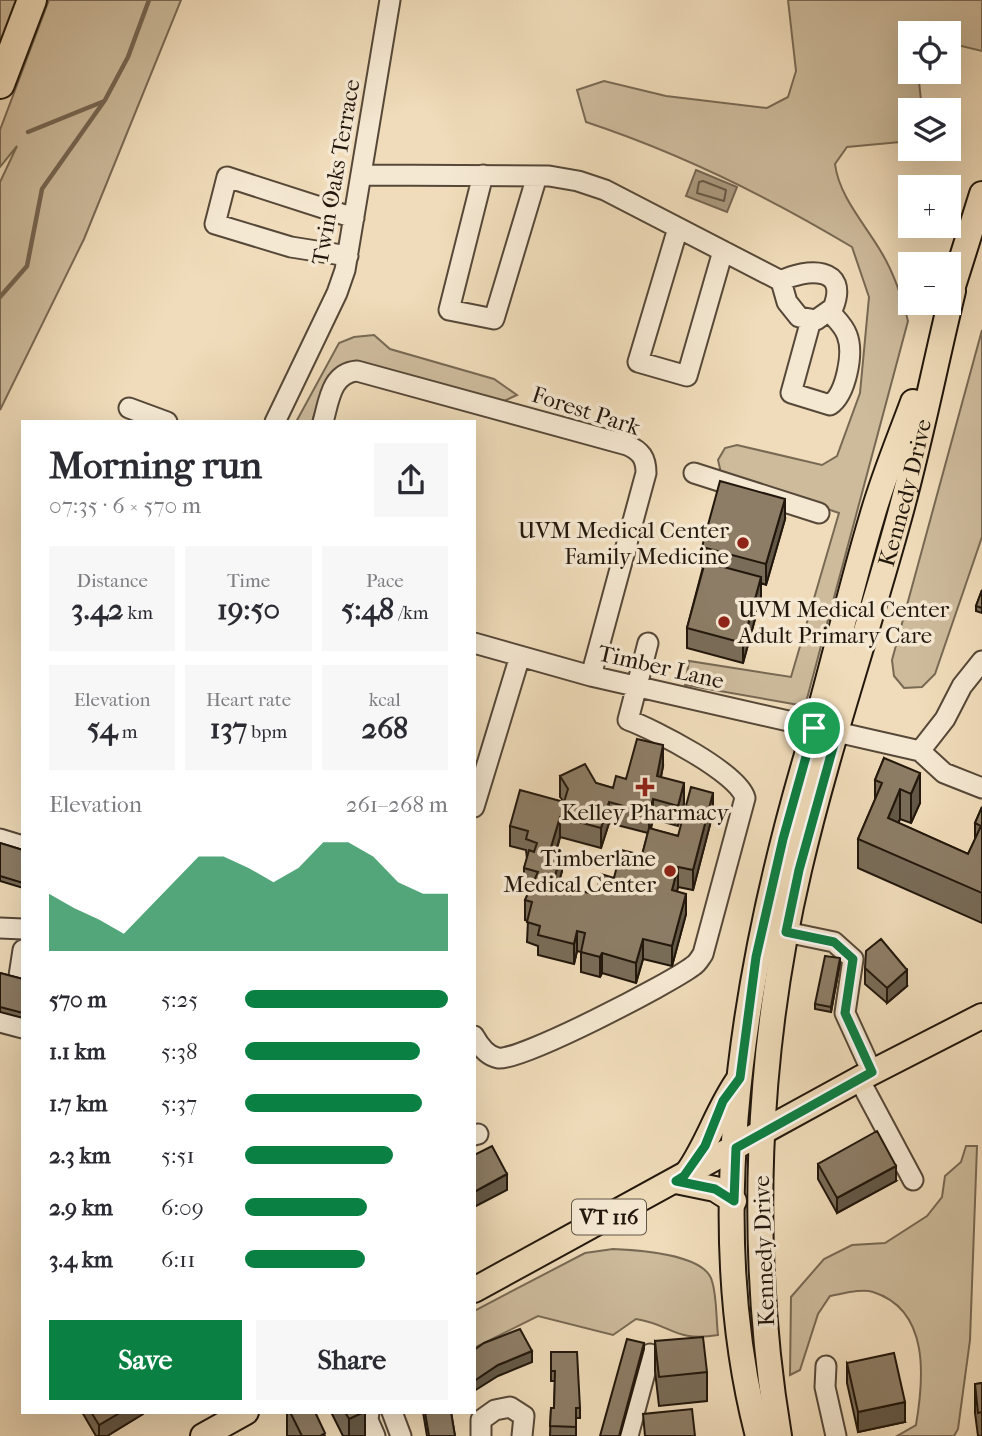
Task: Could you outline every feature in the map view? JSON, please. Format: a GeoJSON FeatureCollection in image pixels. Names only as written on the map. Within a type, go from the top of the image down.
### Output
{"type":"FeatureCollection","features":[{"type":"Feature","properties":{"kind":"highway"},"geometry":{"type":"LineString","coordinates":[[0,84],[32,0]]}},
{"type":"Feature","properties":{"kind":"main road","name":"Kennedy Drive"},"geometry":{"type":"LineString","coordinates":[[961,262],[982,194]]}},
{"type":"Feature","properties":{"kind":"main road","name":"Kennedy Drive"},"geometry":{"type":"LineString","coordinates":[[758,1436],[740,1334],[734,1201],[740,1078],[756,957],[783,839],[826,731],[898,521],[946,315]]}},
{"type":"Feature","properties":{"kind":"main road","name":"Kennedy Drive"},"geometry":{"type":"LineString","coordinates":[[779,1436],[770,1377],[762,1279],[760,1192],[766,1093],[774,1006],[786,932],[826,731]]}},
{"type":"Feature","properties":{"kind":"main road","name":"VT 116"},"geometry":{"type":"LineString","coordinates":[[476,1289],[865,1076],[982,1016]]}},
{"type":"Feature","properties":{"kind":"main road"},"geometry":{"type":"LineString","coordinates":[[734,1201],[715,1189],[680,1178],[705,1146],[723,1101],[740,1078]]}},
{"type":"Feature","properties":{"kind":"main road"},"geometry":{"type":"LineString","coordinates":[[766,1093],[809,1107]]}},
{"type":"Feature","properties":{"kind":"main road"},"geometry":{"type":"LineString","coordinates":[[203,1436],[242,1414]]}},
{"type":"Feature","properties":{"kind":"street","name":"Twin Oaks Terrace"},"geometry":{"type":"LineString","coordinates":[[276,420],[337,293],[348,256],[390,0]]}},
{"type":"Feature","properties":{"kind":"street"},"geometry":{"type":"LineString","coordinates":[[361,175],[563,177],[591,185],[781,281],[791,308],[799,317],[811,320],[830,312],[836,291],[832,280],[823,273],[806,271],[781,281]]}},
{"type":"Feature","properties":{"kind":"street"},"geometry":{"type":"LineString","coordinates":[[483,176],[449,310],[494,319],[537,176]]}},
{"type":"Feature","properties":{"kind":"street"},"geometry":{"type":"LineString","coordinates":[[348,256],[291,247],[215,224],[227,177],[354,218]]}},
{"type":"Feature","properties":{"kind":"street"},"geometry":{"type":"LineString","coordinates":[[678,228],[638,362],[687,376],[723,251]]}},
{"type":"Feature","properties":{"kind":"street"},"geometry":{"type":"LineString","coordinates":[[811,320],[791,393],[830,404],[837,399],[850,354],[848,335],[830,312]]}},
{"type":"Feature","properties":{"kind":"street","name":"Forest Park"},"geometry":{"type":"LineString","coordinates":[[324,420],[336,383],[345,374],[357,371],[627,445],[639,451],[645,461],[646,473],[591,676]]}},
{"type":"Feature","properties":{"kind":"street"},"geometry":{"type":"LineString","coordinates":[[129,408],[162,420]]}},
{"type":"Feature","properties":{"kind":"street"},"geometry":{"type":"LineString","coordinates":[[694,473],[819,513]]}},
{"type":"Feature","properties":{"kind":"street"},"geometry":{"type":"LineString","coordinates":[[476,1039],[488,1053],[497,1058],[509,1058],[572,1031],[672,978],[693,966],[703,954],[744,804],[744,793],[736,783],[670,738],[628,720],[648,643]]}},
{"type":"Feature","properties":{"kind":"street","name":"Timber Lane"},"geometry":{"type":"LineString","coordinates":[[476,644],[636,687],[920,751]]}},
{"type":"Feature","properties":{"kind":"street"},"geometry":{"type":"LineString","coordinates":[[476,794],[480,769],[520,656]]}},
{"type":"Feature","properties":{"kind":"street"},"geometry":{"type":"LineString","coordinates":[[982,661],[962,686],[945,719],[920,751],[944,773],[982,788]]}},
{"type":"Feature","properties":{"kind":"street"},"geometry":{"type":"LineString","coordinates":[[0,839],[21,845]]}},
{"type":"Feature","properties":{"kind":"street"},"geometry":{"type":"LineString","coordinates":[[0,928],[21,929]]}},
{"type":"Feature","properties":{"kind":"street"},"geometry":{"type":"LineString","coordinates":[[786,932],[834,942],[853,959],[845,1013],[865,1076],[913,1180]]}},
{"type":"Feature","properties":{"kind":"street"},"geometry":{"type":"LineString","coordinates":[[14,974],[21,955]]}},
{"type":"Feature","properties":{"kind":"street"},"geometry":{"type":"LineString","coordinates":[[0,1022],[21,1027]]}},
{"type":"Feature","properties":{"kind":"street"},"geometry":{"type":"LineString","coordinates":[[628,1436],[650,1354]]}},
{"type":"Feature","properties":{"kind":"street"},"geometry":{"type":"LineString","coordinates":[[826,1366],[825,1387],[836,1436]]}},
{"type":"Feature","properties":{"kind":"street"},"geometry":{"type":"LineString","coordinates":[[481,1436],[481,1420],[495,1410],[510,1407],[524,1416],[522,1436]]}},
{"type":"Feature","properties":{"kind":"street"},"geometry":{"type":"LineString","coordinates":[[369,1414],[368,1420],[375,1436]]}},
{"type":"Feature","properties":{"kind":"street"},"geometry":{"type":"LineString","coordinates":[[393,1414],[401,1436]]}},
{"type":"Feature","properties":{"kind":"shaded area"},"geometry":{"type":"Polygon","coordinates":[[[0,0],[18,0],[0,49],[0,0]]]}},
{"type":"Feature","properties":{"kind":"shaded area"},"geometry":{"type":"Polygon","coordinates":[[[49,0],[181,0],[84,239],[0,410],[0,182],[17,146],[0,167],[0,130],[49,0]]]}},
{"type":"Feature","properties":{"kind":"shaded area"},"geometry":{"type":"Polygon","coordinates":[[[788,0],[982,0],[982,51],[961,46],[961,21],[898,21],[898,84],[919,84],[921,98],[898,98],[898,142],[847,147],[835,164],[841,187],[889,267],[898,289],[898,315],[906,315],[908,321],[805,706],[685,685],[689,661],[791,677],[839,513],[721,473],[718,460],[725,448],[737,445],[822,465],[837,456],[860,393],[869,297],[852,247],[788,210],[722,177],[655,147],[586,122],[577,90],[604,81],[666,96],[767,108],[788,97],[796,71],[788,0]]]}},
{"type":"Feature","properties":{"kind":"shaded area"},"geometry":{"type":"Polygon","coordinates":[[[982,330],[982,537],[935,674],[922,687],[904,688],[894,676],[892,660],[982,330]]]}},
{"type":"Feature","properties":{"kind":"shaded area"},"geometry":{"type":"Polygon","coordinates":[[[374,335],[390,349],[494,379],[517,395],[502,402],[357,361],[347,364],[332,376],[322,393],[313,420],[297,420],[339,343],[354,337],[374,335]]]}},
{"type":"Feature","properties":{"kind":"shaded area"},"geometry":{"type":"Polygon","coordinates":[[[966,1146],[977,1146],[970,1340],[958,1429],[954,1436],[897,1436],[916,1425],[921,1387],[919,1348],[914,1330],[905,1314],[892,1301],[873,1292],[858,1291],[830,1296],[818,1314],[800,1370],[790,1375],[791,1297],[824,1259],[852,1245],[885,1243],[927,1216],[942,1197],[945,1176],[961,1162],[966,1146]]]}},
{"type":"Feature","properties":{"kind":"shaded area"},"geometry":{"type":"Polygon","coordinates":[[[613,1249],[638,1251],[669,1255],[697,1265],[707,1272],[714,1287],[718,1335],[682,1335],[636,1319],[613,1335],[538,1316],[476,1347],[476,1310],[585,1253],[613,1249]]]}},
{"type":"Feature","properties":{"kind":"water"},"geometry":{"type":"Polygon","coordinates":[[[696,170],[737,187],[727,212],[686,196],[696,170]]]}},
{"type":"Feature","properties":{"kind":"building","name":"UVM Medical Center Family Medicine"},"geometry":{"type":"Polygon","coordinates":[[[720,481],[785,499],[766,564],[702,547],[720,481]]]}},
{"type":"Feature","properties":{"kind":"building","name":"UVM Medical Center Adult Primary Care"},"geometry":{"type":"Polygon","coordinates":[[[705,562],[761,577],[743,643],[687,628],[705,562]]]}},
{"type":"Feature","properties":{"kind":"building"},"geometry":{"type":"Polygon","coordinates":[[[982,590],[982,608],[976,606],[982,590]]]}},
{"type":"Feature","properties":{"kind":"building","name":"Timberlane Medical Center"},"geometry":{"type":"Polygon","coordinates":[[[637,739],[663,745],[657,776],[684,783],[678,806],[653,799],[649,813],[609,802],[601,828],[560,817],[551,847],[562,850],[553,883],[596,895],[601,874],[614,878],[621,850],[642,855],[649,828],[678,836],[691,787],[713,793],[693,870],[678,867],[672,890],[686,894],[672,946],[643,939],[636,963],[602,953],[600,957],[581,952],[585,933],[577,931],[574,944],[538,935],[540,926],[527,922],[532,902],[525,900],[538,872],[524,868],[529,850],[534,852],[537,843],[526,839],[528,831],[510,826],[520,790],[564,802],[568,789],[560,776],[585,764],[596,783],[613,788],[616,776],[626,779],[637,739]]]}},
{"type":"Feature","properties":{"kind":"building"},"geometry":{"type":"Polygon","coordinates":[[[884,758],[920,773],[911,794],[900,789],[888,818],[968,854],[981,826],[975,823],[982,807],[982,893],[858,839],[882,783],[875,780],[884,758]]]}},
{"type":"Feature","properties":{"kind":"building"},"geometry":{"type":"Polygon","coordinates":[[[0,843],[21,849],[21,882],[0,876],[0,843]]]}},
{"type":"Feature","properties":{"kind":"building"},"geometry":{"type":"Polygon","coordinates":[[[881,939],[907,970],[887,988],[865,968],[866,951],[881,939]]]}},
{"type":"Feature","properties":{"kind":"building"},"geometry":{"type":"Polygon","coordinates":[[[825,956],[840,958],[831,1007],[815,1004],[825,956]]]}},
{"type":"Feature","properties":{"kind":"building"},"geometry":{"type":"Polygon","coordinates":[[[0,973],[21,978],[21,1012],[0,1007],[0,973]]]}},
{"type":"Feature","properties":{"kind":"building"},"geometry":{"type":"Polygon","coordinates":[[[877,1131],[896,1166],[837,1198],[818,1164],[877,1131]]]}},
{"type":"Feature","properties":{"kind":"building"},"geometry":{"type":"Polygon","coordinates":[[[492,1146],[507,1174],[476,1191],[476,1154],[492,1146]]]}},
{"type":"Feature","properties":{"kind":"building"},"geometry":{"type":"Polygon","coordinates":[[[520,1329],[532,1351],[498,1365],[476,1380],[476,1349],[520,1329]]]}},
{"type":"Feature","properties":{"kind":"building"},"geometry":{"type":"Polygon","coordinates":[[[703,1337],[707,1372],[659,1377],[655,1341],[703,1337]]]}},
{"type":"Feature","properties":{"kind":"building"},"geometry":{"type":"Polygon","coordinates":[[[627,1339],[644,1343],[619,1436],[600,1436],[627,1339]]]}},
{"type":"Feature","properties":{"kind":"building"},"geometry":{"type":"Polygon","coordinates":[[[551,1352],[577,1352],[580,1408],[576,1408],[576,1427],[550,1426],[551,1408],[554,1408],[555,1371],[551,1371],[551,1352]]]}},
{"type":"Feature","properties":{"kind":"building"},"geometry":{"type":"Polygon","coordinates":[[[894,1353],[905,1402],[858,1412],[847,1363],[894,1353]]]}},
{"type":"Feature","properties":{"kind":"building"},"geometry":{"type":"Polygon","coordinates":[[[982,1383],[982,1412],[978,1413],[975,1384],[982,1383]]]}},
{"type":"Feature","properties":{"kind":"building"},"geometry":{"type":"Polygon","coordinates":[[[692,1409],[695,1436],[645,1436],[643,1414],[692,1409]]]}},
{"type":"Feature","properties":{"kind":"building"},"geometry":{"type":"Polygon","coordinates":[[[92,1414],[118,1414],[99,1425],[92,1414]]]}},
{"type":"Feature","properties":{"kind":"building"},"geometry":{"type":"Polygon","coordinates":[[[291,1414],[316,1414],[325,1433],[320,1436],[302,1436],[291,1414]]]}},
{"type":"Feature","properties":{"kind":"building"},"geometry":{"type":"Polygon","coordinates":[[[346,1414],[360,1414],[349,1419],[346,1414]]]}},
{"type":"Feature","properties":{"kind":"building"},"geometry":{"type":"Polygon","coordinates":[[[425,1414],[451,1414],[455,1436],[429,1436],[425,1414]]]}},
{"type":"Feature","properties":{"kind":"waterway"},"geometry":{"type":"LineString","coordinates":[[0,297],[27,266],[42,189],[105,100],[128,57],[149,0]]}},
{"type":"Feature","properties":{"kind":"waterway"},"geometry":{"type":"LineString","coordinates":[[28,132],[102,102]]}},
{"type":"Feature","properties":{"kind":"place","name":"UVM Medical Center Family Medicine"},"geometry":{"type":"Point","coordinates":[743,543]}},
{"type":"Feature","properties":{"kind":"place","name":"UVM Medical Center Adult Primary Care"},"geometry":{"type":"Point","coordinates":[724,622]}},
{"type":"Feature","properties":{"kind":"place","name":"Kelley Pharmacy"},"geometry":{"type":"Point","coordinates":[645,787]}},
{"type":"Feature","properties":{"kind":"place","name":"Timberlane Medical Center"},"geometry":{"type":"Point","coordinates":[670,871]}},
{"type":"Feature","properties":{"kind":"route"},"geometry":{"type":"LineString","coordinates":[[814,728],[837,733],[799,870],[786,932],[834,942],[853,959],[845,1013],[872,1072],[736,1148],[734,1201],[705,1185],[676,1181],[684,1176],[705,1146],[723,1101],[740,1078],[756,957],[783,839],[814,728]]}}]}
